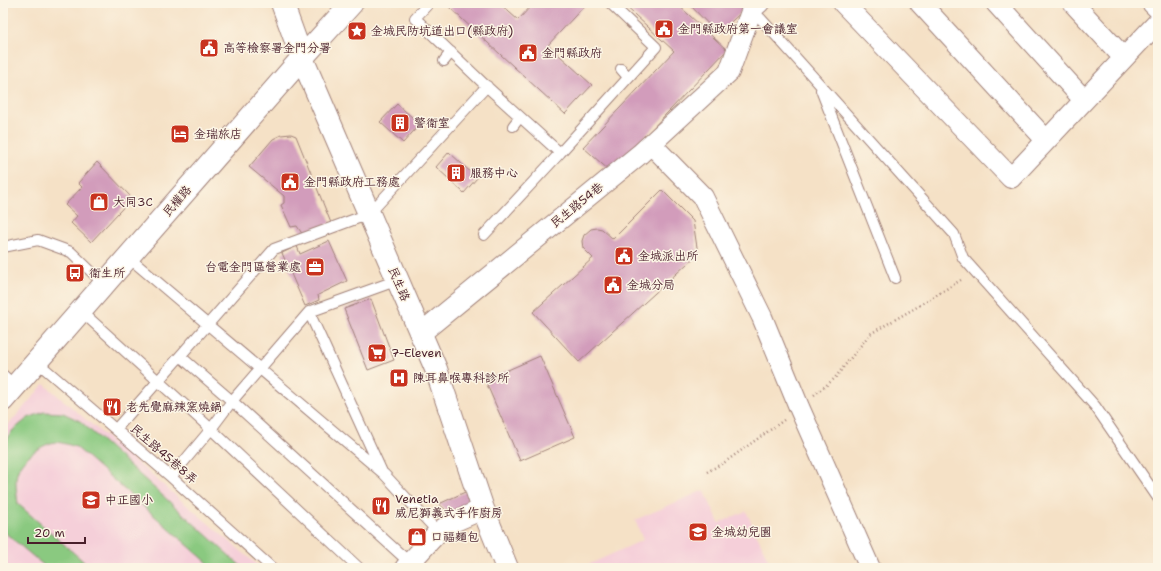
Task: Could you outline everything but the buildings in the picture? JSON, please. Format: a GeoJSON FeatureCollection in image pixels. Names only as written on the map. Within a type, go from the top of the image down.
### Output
{"type":"FeatureCollection","features":[{"type":"Feature","properties":{"kind":"main road","name":"民生路"},"geometry":{"type":"LineString","coordinates":[[282,3],[302,58],[436,369],[483,509],[507,568]]}},
{"type":"Feature","properties":{"kind":"main road","name":"民權路"},"geometry":{"type":"LineString","coordinates":[[7,387],[37,362],[302,58],[352,3]]}},
{"type":"Feature","properties":{"kind":"street"},"geometry":{"type":"LineString","coordinates":[[843,3],[1010,178],[1158,22]]}},
{"type":"Feature","properties":{"kind":"street"},"geometry":{"type":"LineString","coordinates":[[920,3],[1046,140]]}},
{"type":"Feature","properties":{"kind":"street"},"geometry":{"type":"LineString","coordinates":[[996,3],[1084,100]]}},
{"type":"Feature","properties":{"kind":"street"},"geometry":{"type":"LineString","coordinates":[[1073,3],[1124,58]]}},
{"type":"Feature","properties":{"kind":"street"},"geometry":{"type":"LineString","coordinates":[[1152,3],[1158,9]]}},
{"type":"Feature","properties":{"kind":"street","name":"民生路54巷"},"geometry":{"type":"LineString","coordinates":[[421,333],[651,144],[729,72],[756,6]]}},
{"type":"Feature","properties":{"kind":"street"},"geometry":{"type":"LineString","coordinates":[[651,144],[703,196],[762,317],[799,407],[870,568]]}},
{"type":"Feature","properties":{"kind":"street"},"geometry":{"type":"LineString","coordinates":[[408,565],[438,532],[452,522],[483,509]]}},
{"type":"Feature","properties":{"kind":"lane"},"geometry":{"type":"LineString","coordinates":[[429,3],[415,18],[560,153]]}},
{"type":"Feature","properties":{"kind":"lane"},"geometry":{"type":"LineString","coordinates":[[484,235],[656,46],[610,3]]}},
{"type":"Feature","properties":{"kind":"lane"},"geometry":{"type":"LineString","coordinates":[[756,6],[819,84],[954,234],[963,258],[1095,406],[1158,498]]}},
{"type":"Feature","properties":{"kind":"lane"},"geometry":{"type":"LineString","coordinates":[[444,61],[451,52]]}},
{"type":"Feature","properties":{"kind":"lane"},"geometry":{"type":"LineString","coordinates":[[621,69],[628,77]]}},
{"type":"Feature","properties":{"kind":"lane"},"geometry":{"type":"LineString","coordinates":[[819,84],[895,278]]}},
{"type":"Feature","properties":{"kind":"lane"},"geometry":{"type":"LineString","coordinates":[[116,429],[274,249],[369,214],[487,86]]}},
{"type":"Feature","properties":{"kind":"lane"},"geometry":{"type":"LineString","coordinates":[[512,126],[520,117]]}},
{"type":"Feature","properties":{"kind":"lane"},"geometry":{"type":"LineString","coordinates":[[3,247],[38,240],[72,252],[104,284]]}},
{"type":"Feature","properties":{"kind":"lane"},"geometry":{"type":"LineString","coordinates":[[128,257],[384,474],[438,532]]}},
{"type":"Feature","properties":{"kind":"lane"},"geometry":{"type":"LineString","coordinates":[[171,477],[232,401],[309,312],[398,280]]}},
{"type":"Feature","properties":{"kind":"lane"},"geometry":{"type":"LineString","coordinates":[[80,312],[211,429],[359,568]]}},
{"type":"Feature","properties":{"kind":"lane"},"geometry":{"type":"LineString","coordinates":[[309,312],[384,474]]}},
{"type":"Feature","properties":{"kind":"lane"},"geometry":{"type":"LineString","coordinates":[[180,356],[232,401],[408,565]]}},
{"type":"Feature","properties":{"kind":"lane","name":"民生路45巷8弄"},"geometry":{"type":"LineString","coordinates":[[37,362],[171,477],[272,568]]}},
{"type":"Feature","properties":{"kind":"path"},"geometry":{"type":"LineString","coordinates":[[707,472],[725,462],[782,421],[834,379],[870,334],[960,280],[972,267]]}},
{"type":"Feature","properties":{"kind":"shaded area","name":"中正國小"},"geometry":{"type":"Polygon","coordinates":[[[44,384],[261,568],[3,568],[3,431],[44,384]]]}},
{"type":"Feature","properties":{"kind":"shaded area","name":"金城幼兒園"},"geometry":{"type":"Polygon","coordinates":[[[704,490],[719,523],[746,511],[772,568],[581,568],[643,540],[635,520],[704,490]]]}},
{"type":"Feature","properties":{"kind":"green space"},"geometry":{"type":"Polygon","coordinates":[[[44,412],[63,413],[80,421],[243,568],[209,568],[208,563],[76,447],[57,442],[40,448],[20,465],[16,477],[18,504],[91,568],[47,568],[3,531],[3,447],[12,431],[28,418],[44,412]]]}},
{"type":"Feature","properties":{"kind":"place","name":"金門縣政府第一會議室"},"geometry":{"type":"Point","coordinates":[664,29]}},
{"type":"Feature","properties":{"kind":"place","name":"金城民防坑道出口(縣政府)"},"geometry":{"type":"Point","coordinates":[357,31]}},
{"type":"Feature","properties":{"kind":"place","name":"高等檢察署金門分署"},"geometry":{"type":"Point","coordinates":[209,48]}},
{"type":"Feature","properties":{"kind":"place","name":"金門縣政府"},"geometry":{"type":"Point","coordinates":[528,53]}},
{"type":"Feature","properties":{"kind":"place","name":"警衛室"},"geometry":{"type":"Point","coordinates":[400,123]}},
{"type":"Feature","properties":{"kind":"place","name":"金瑞旅店"},"geometry":{"type":"Point","coordinates":[180,134]}},
{"type":"Feature","properties":{"kind":"place","name":"服務中心"},"geometry":{"type":"Point","coordinates":[456,173]}},
{"type":"Feature","properties":{"kind":"place","name":"金門縣政府工務處"},"geometry":{"type":"Point","coordinates":[290,182]}},
{"type":"Feature","properties":{"kind":"place","name":"大同3C"},"geometry":{"type":"Point","coordinates":[99,202]}},
{"type":"Feature","properties":{"kind":"place","name":"金城派出所"},"geometry":{"type":"Point","coordinates":[624,256]}},
{"type":"Feature","properties":{"kind":"place","name":"台電金門區營業處"},"geometry":{"type":"Point","coordinates":[315,267]}},
{"type":"Feature","properties":{"kind":"place","name":"衛生所"},"geometry":{"type":"Point","coordinates":[75,273]}},
{"type":"Feature","properties":{"kind":"place","name":"金城分局"},"geometry":{"type":"Point","coordinates":[613,285]}},
{"type":"Feature","properties":{"kind":"place","name":"7-Eleven"},"geometry":{"type":"Point","coordinates":[377,353]}},
{"type":"Feature","properties":{"kind":"place","name":"陳耳鼻喉專科診所"},"geometry":{"type":"Point","coordinates":[399,378]}},
{"type":"Feature","properties":{"kind":"place","name":"老先覺麻辣窯燒鍋"},"geometry":{"type":"Point","coordinates":[112,407]}},
{"type":"Feature","properties":{"kind":"place","name":"中正國小"},"geometry":{"type":"Point","coordinates":[91,500]}},
{"type":"Feature","properties":{"kind":"place","name":"Venetia 威尼獅義式手作廚房"},"geometry":{"type":"Point","coordinates":[381,506]}},
{"type":"Feature","properties":{"kind":"place","name":"金城幼兒園"},"geometry":{"type":"Point","coordinates":[698,532]}},
{"type":"Feature","properties":{"kind":"place","name":"口福麵包"},"geometry":{"type":"Point","coordinates":[417,537]}}]}
